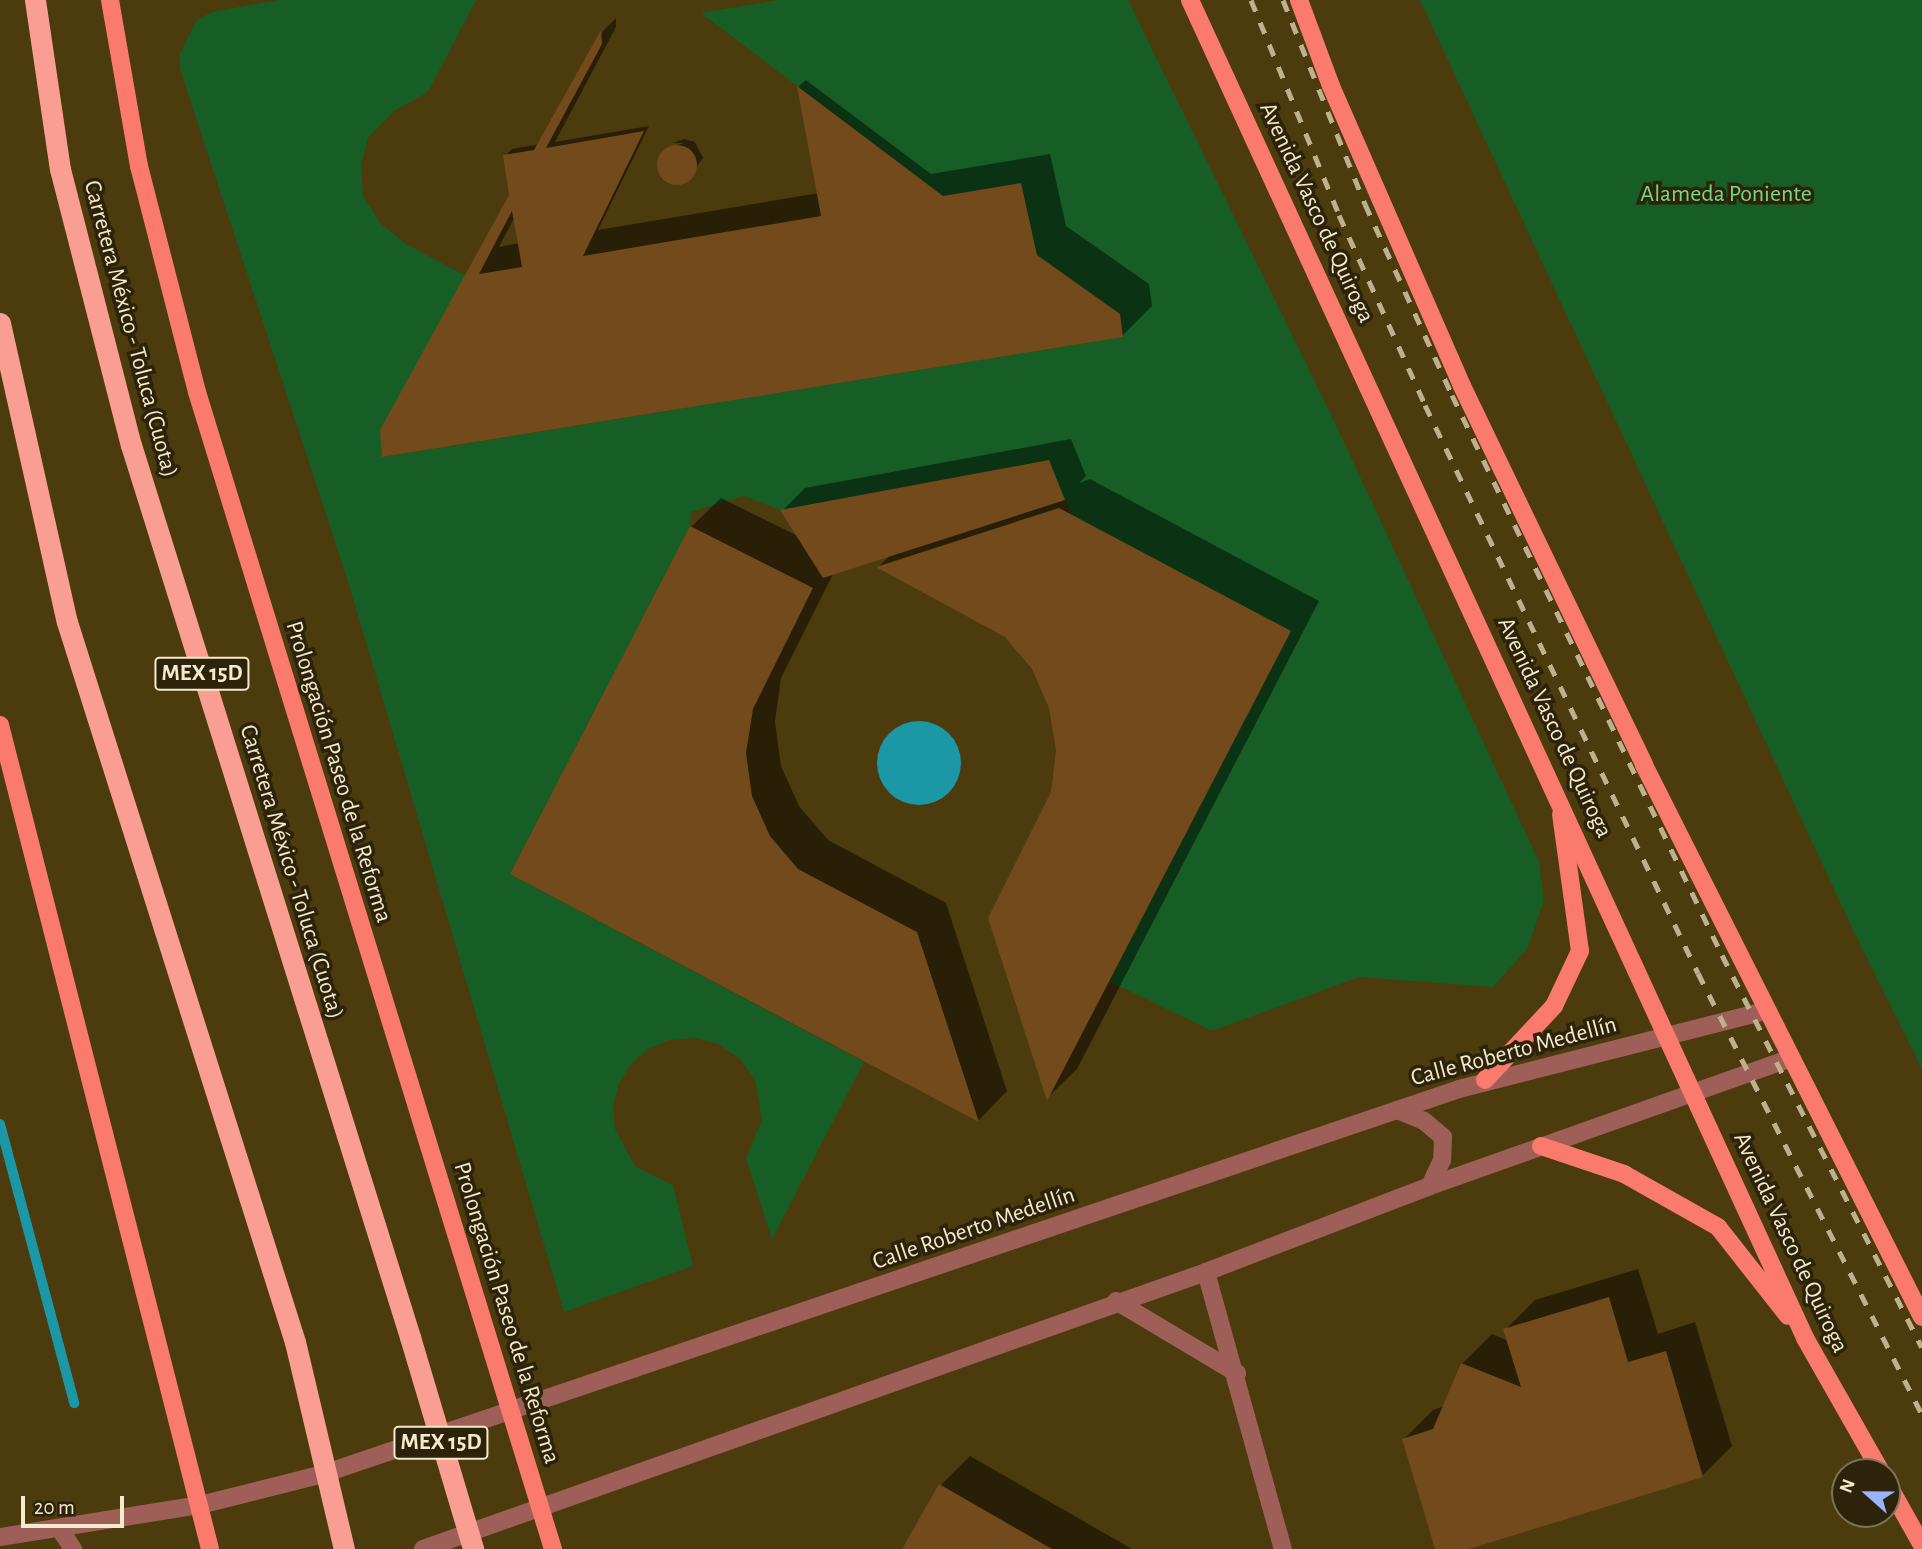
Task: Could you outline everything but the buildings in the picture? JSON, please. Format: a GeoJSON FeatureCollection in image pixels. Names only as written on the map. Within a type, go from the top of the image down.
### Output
{"type":"FeatureCollection","features":[{"type":"Feature","properties":{"kind":"highway","name":"Carretera México - Toluca (Cuota)"},"geometry":{"type":"LineString","coordinates":[[35,0],[60,169],[131,444],[410,1338],[473,1549]]}},
{"type":"Feature","properties":{"kind":"highway"},"geometry":{"type":"LineString","coordinates":[[0,323],[67,622],[295,1342],[344,1549]]}},
{"type":"Feature","properties":{"kind":"main road","name":"Prolongación Paseo de la Reforma"},"geometry":{"type":"LineString","coordinates":[[110,0],[139,166],[197,392],[553,1549]]}},
{"type":"Feature","properties":{"kind":"main road","name":"Avenida Vasco de Quiroga"},"geometry":{"type":"LineString","coordinates":[[1190,0],[1558,793],[1805,1338],[1873,1458]]}},
{"type":"Feature","properties":{"kind":"main road"},"geometry":{"type":"LineString","coordinates":[[1299,0],[1331,86],[1462,386],[1766,1012],[1922,1317]]}},
{"type":"Feature","properties":{"kind":"main road"},"geometry":{"type":"LineString","coordinates":[[0,725],[210,1549]]}},
{"type":"Feature","properties":{"kind":"main road"},"geometry":{"type":"LineString","coordinates":[[1485,1080],[1554,1006],[1580,951],[1558,793]]}},
{"type":"Feature","properties":{"kind":"main road"},"geometry":{"type":"LineString","coordinates":[[1541,1146],[1624,1174],[1718,1227],[1805,1338]]}},
{"type":"Feature","properties":{"kind":"main road"},"geometry":{"type":"LineString","coordinates":[[1901,1508],[1922,1545]]}},
{"type":"Feature","properties":{"kind":"street","name":"Calle Roberto Medellín"},"geometry":{"type":"LineString","coordinates":[[0,1537],[200,1505],[323,1474],[511,1414],[1485,1080],[1766,1012]]}},
{"type":"Feature","properties":{"kind":"street"},"geometry":{"type":"LineString","coordinates":[[423,1549],[540,1504],[1116,1301],[1206,1272],[1692,1090],[1791,1058]]}},
{"type":"Feature","properties":{"kind":"street"},"geometry":{"type":"LineString","coordinates":[[1397,1110],[1424,1121],[1443,1137],[1442,1160],[1430,1186]]}},
{"type":"Feature","properties":{"kind":"street"},"geometry":{"type":"LineString","coordinates":[[1206,1272],[1237,1373],[1283,1549]]}},
{"type":"Feature","properties":{"kind":"street"},"geometry":{"type":"LineString","coordinates":[[1116,1301],[1237,1373]]}},
{"type":"Feature","properties":{"kind":"street"},"geometry":{"type":"LineString","coordinates":[[61,1529],[73,1549]]}},
{"type":"Feature","properties":{"kind":"green space"},"geometry":{"type":"Polygon","coordinates":[[[279,0],[476,0],[428,92],[394,111],[368,138],[361,165],[363,196],[380,223],[406,244],[466,276],[383,457],[1123,337],[1120,314],[1037,255],[1020,183],[943,196],[701,13],[779,0],[1128,0],[1336,425],[1539,862],[1544,900],[1527,949],[1493,987],[1359,977],[1212,1031],[1109,981],[1291,631],[1073,516],[1065,500],[780,510],[744,496],[691,512],[690,526],[510,874],[864,1062],[772,1239],[746,1158],[762,1120],[755,1079],[740,1059],[719,1044],[694,1038],[669,1040],[648,1049],[631,1064],[619,1083],[613,1106],[615,1129],[635,1166],[673,1185],[693,1266],[564,1312],[347,578],[181,72],[179,56],[196,21],[212,12],[279,0]]]}},
{"type":"Feature","properties":{"kind":"green space","name":"Alameda Poniente"},"geometry":{"type":"Polygon","coordinates":[[[1420,0],[1922,0],[1922,1069],[1855,934],[1420,0]]]}},
{"type":"Feature","properties":{"kind":"water"},"geometry":{"type":"Polygon","coordinates":[[[911,721],[927,721],[943,728],[954,739],[961,755],[958,779],[949,793],[927,805],[911,805],[895,798],[884,787],[877,771],[877,755],[884,739],[895,728],[911,721]]]}},
{"type":"Feature","properties":{"kind":"waterway"},"geometry":{"type":"LineString","coordinates":[[0,1124],[74,1403]]}},
{"type":"Feature","properties":{"kind":"railway"},"geometry":{"type":"LineString","coordinates":[[1251,0],[1339,215],[1425,405],[1698,973],[1922,1414]]}},
{"type":"Feature","properties":{"kind":"railway"},"geometry":{"type":"LineString","coordinates":[[1283,0],[1365,204],[1452,395],[1722,955],[1922,1347]]}}]}
